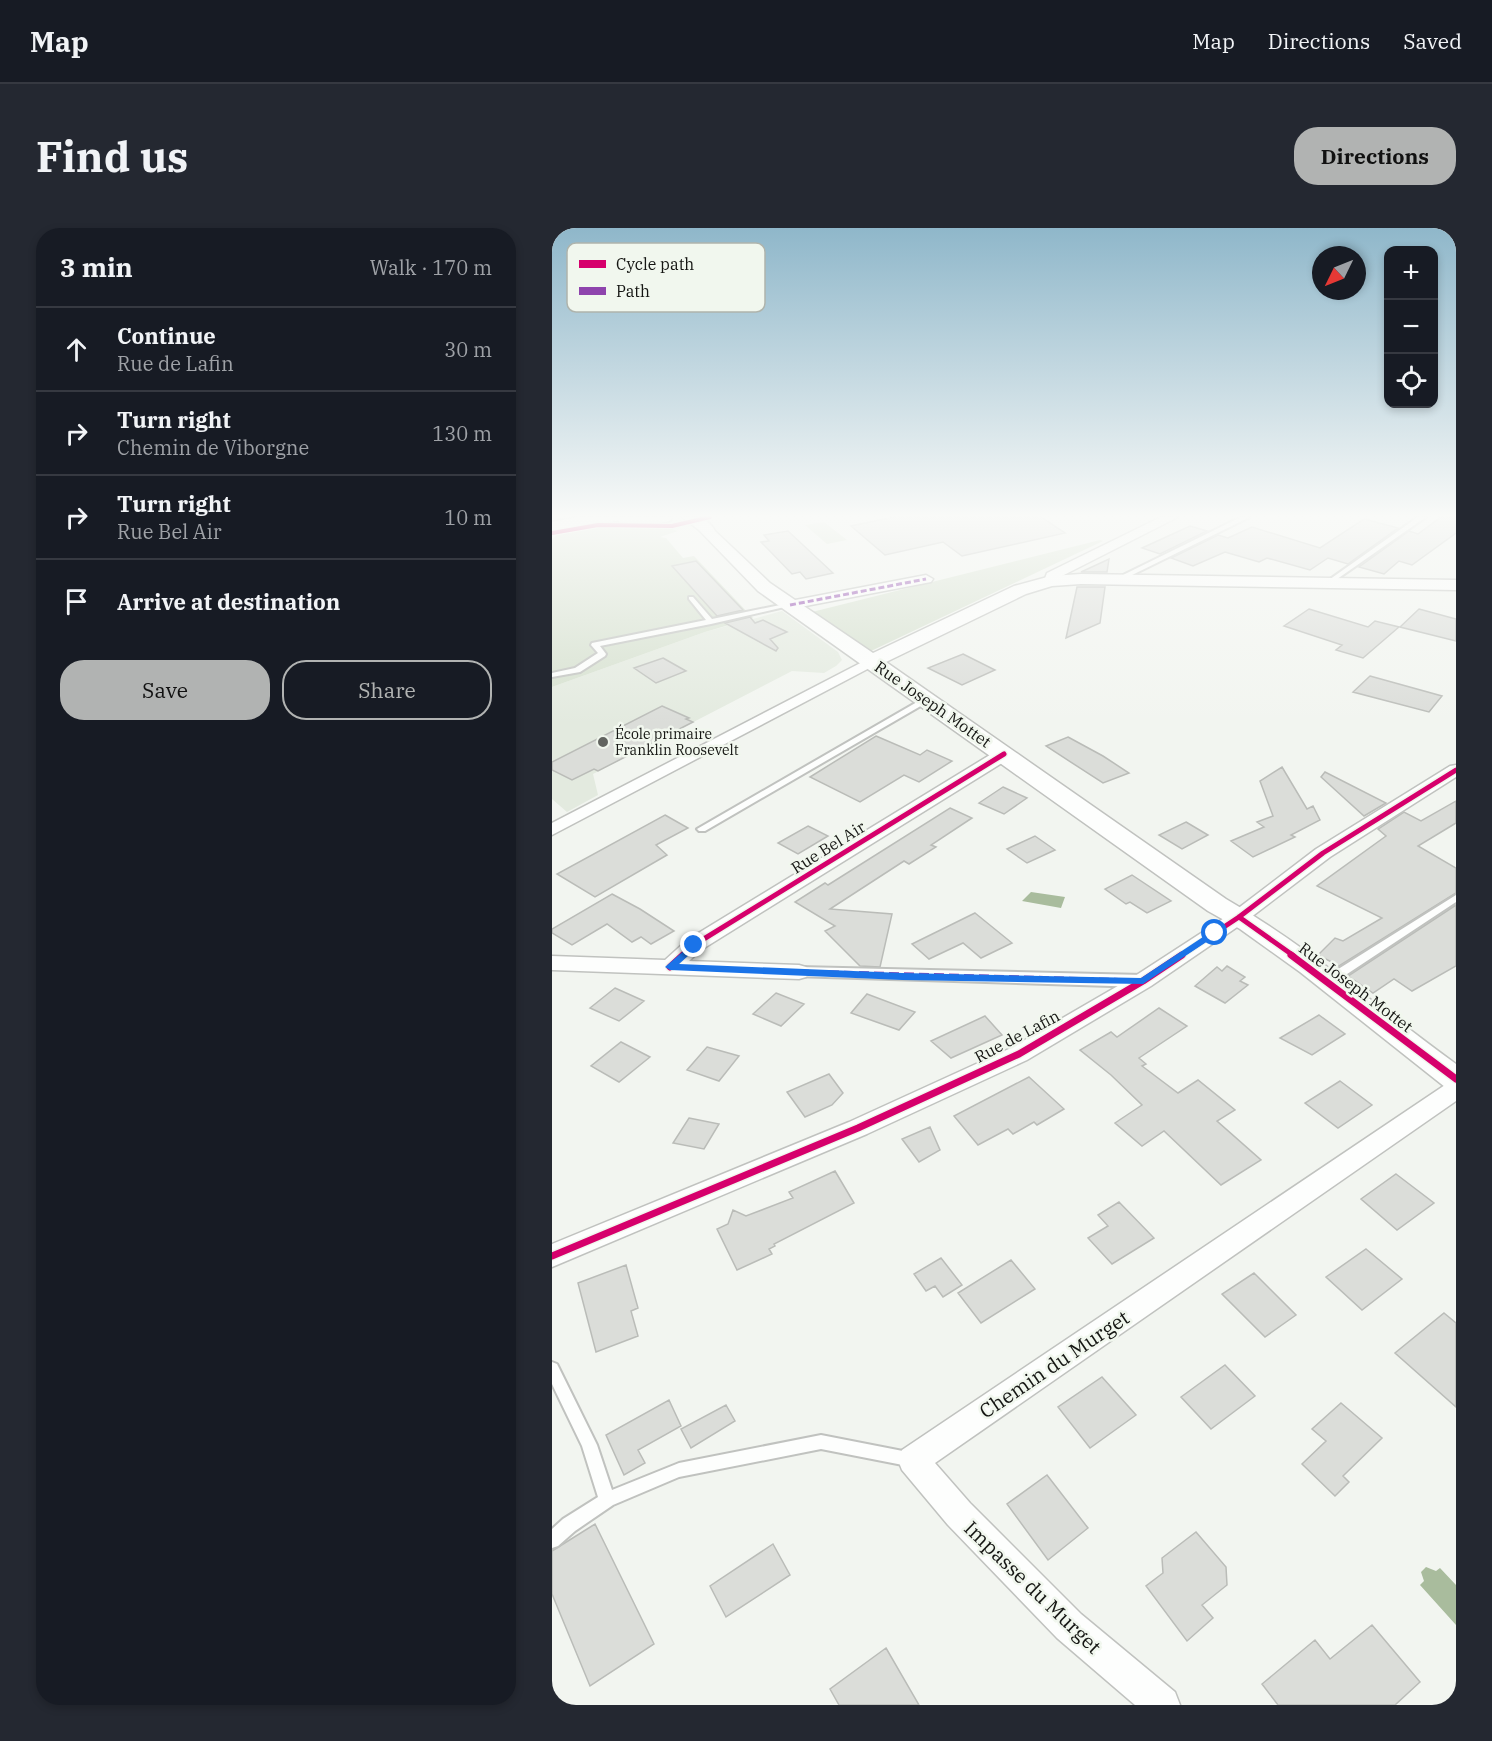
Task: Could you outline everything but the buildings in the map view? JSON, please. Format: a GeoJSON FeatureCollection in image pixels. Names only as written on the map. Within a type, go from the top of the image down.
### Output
{"type":"FeatureCollection","features":[{"type":"Feature","properties":{"kind":"street","name":"Rue Joseph Mottet"},"geometry":{"type":"LineString","coordinates":[[764,586],[1217,905],[1239,917],[1328,981],[1381,1024],[1456,1079]]}},
{"type":"Feature","properties":{"kind":"street"},"geometry":{"type":"LineString","coordinates":[[790,605],[890,586]]}},
{"type":"Feature","properties":{"kind":"street"},"geometry":{"type":"LineString","coordinates":[[552,830],[872,661],[1020,590],[1034,586]]}},
{"type":"Feature","properties":{"kind":"street","name":"Rue Bel Air"},"geometry":{"type":"LineString","coordinates":[[670,967],[694,945],[1004,754]]}},
{"type":"Feature","properties":{"kind":"street","name":"Rue de Lafin"},"geometry":{"type":"LineString","coordinates":[[552,1256],[858,1128],[1018,1054],[1143,981],[1239,917],[1323,853],[1456,770]]}},
{"type":"Feature","properties":{"kind":"street"},"geometry":{"type":"LineString","coordinates":[[552,963],[1143,981]]}},
{"type":"Feature","properties":{"kind":"street","name":"Chemin du Murget"},"geometry":{"type":"LineString","coordinates":[[913,1460],[1456,1089]]}},
{"type":"Feature","properties":{"kind":"street","name":"Impasse du Murget"},"geometry":{"type":"LineString","coordinates":[[913,1460],[958,1514],[1069,1626],[1162,1705]]}},
{"type":"Feature","properties":{"kind":"lane"},"geometry":{"type":"LineString","coordinates":[[691,598],[711,622]]}},
{"type":"Feature","properties":{"kind":"lane"},"geometry":{"type":"LineString","coordinates":[[552,675],[577,670],[602,654],[595,645],[790,605]]}},
{"type":"Feature","properties":{"kind":"lane"},"geometry":{"type":"LineString","coordinates":[[702,829],[927,699]]}},
{"type":"Feature","properties":{"kind":"lane"},"geometry":{"type":"LineString","coordinates":[[1328,981],[1456,897]]}},
{"type":"Feature","properties":{"kind":"lane"},"geometry":{"type":"LineString","coordinates":[[552,1369],[589,1445],[607,1500]]}},
{"type":"Feature","properties":{"kind":"lane"},"geometry":{"type":"LineString","coordinates":[[552,1540],[569,1525],[607,1500],[679,1470],[821,1442],[913,1460]]}},
{"type":"Feature","properties":{"kind":"shaded area"},"geometry":{"type":"Polygon","coordinates":[[[552,586],[722,586],[753,618],[705,632],[552,687],[552,586]]]}},
{"type":"Feature","properties":{"kind":"shaded area"},"geometry":{"type":"Polygon","coordinates":[[[916,586],[1008,586],[871,651],[812,612],[916,586]]]}},
{"type":"Feature","properties":{"kind":"shaded area"},"geometry":{"type":"Polygon","coordinates":[[[782,611],[838,652],[842,660],[824,673],[792,671],[593,774],[598,795],[567,812],[552,799],[552,687],[705,632],[782,611]]]}},
{"type":"Feature","properties":{"kind":"shaded area"},"geometry":{"type":"Polygon","coordinates":[[[1031,892],[1065,897],[1061,908],[1022,901],[1031,892]]]}},
{"type":"Feature","properties":{"kind":"shaded area"},"geometry":{"type":"Polygon","coordinates":[[[1426,1567],[1436,1571],[1440,1568],[1456,1585],[1456,1625],[1420,1585],[1424,1581],[1421,1572],[1426,1567]]]}},
{"type":"Feature","properties":{"kind":"marked path"},"geometry":{"type":"LineString","coordinates":[[790,605],[890,586]]}},
{"type":"Feature","properties":{"kind":"marked path"},"geometry":{"type":"LineString","coordinates":[[799,972],[1138,981]]}},
{"type":"Feature","properties":{"kind":"cycle path"},"geometry":{"type":"LineString","coordinates":[[670,967],[694,945],[1004,754]]}},
{"type":"Feature","properties":{"kind":"cycle path"},"geometry":{"type":"LineString","coordinates":[[552,1256],[858,1128],[1019,1054],[1143,981],[1239,917],[1323,853],[1456,770]]}},
{"type":"Feature","properties":{"kind":"cycle path"},"geometry":{"type":"LineString","coordinates":[[1239,917],[1328,981],[1381,1024],[1456,1079]]}},
{"type":"Feature","properties":{"kind":"place","name":"École primaire Franklin Roosevelt"},"geometry":{"type":"Point","coordinates":[603,742]}},
{"type":"Feature","properties":{"kind":"route"},"geometry":{"type":"LineString","coordinates":[[694,945],[670,967],[902,977],[1143,981],[1215,933]]}}]}
